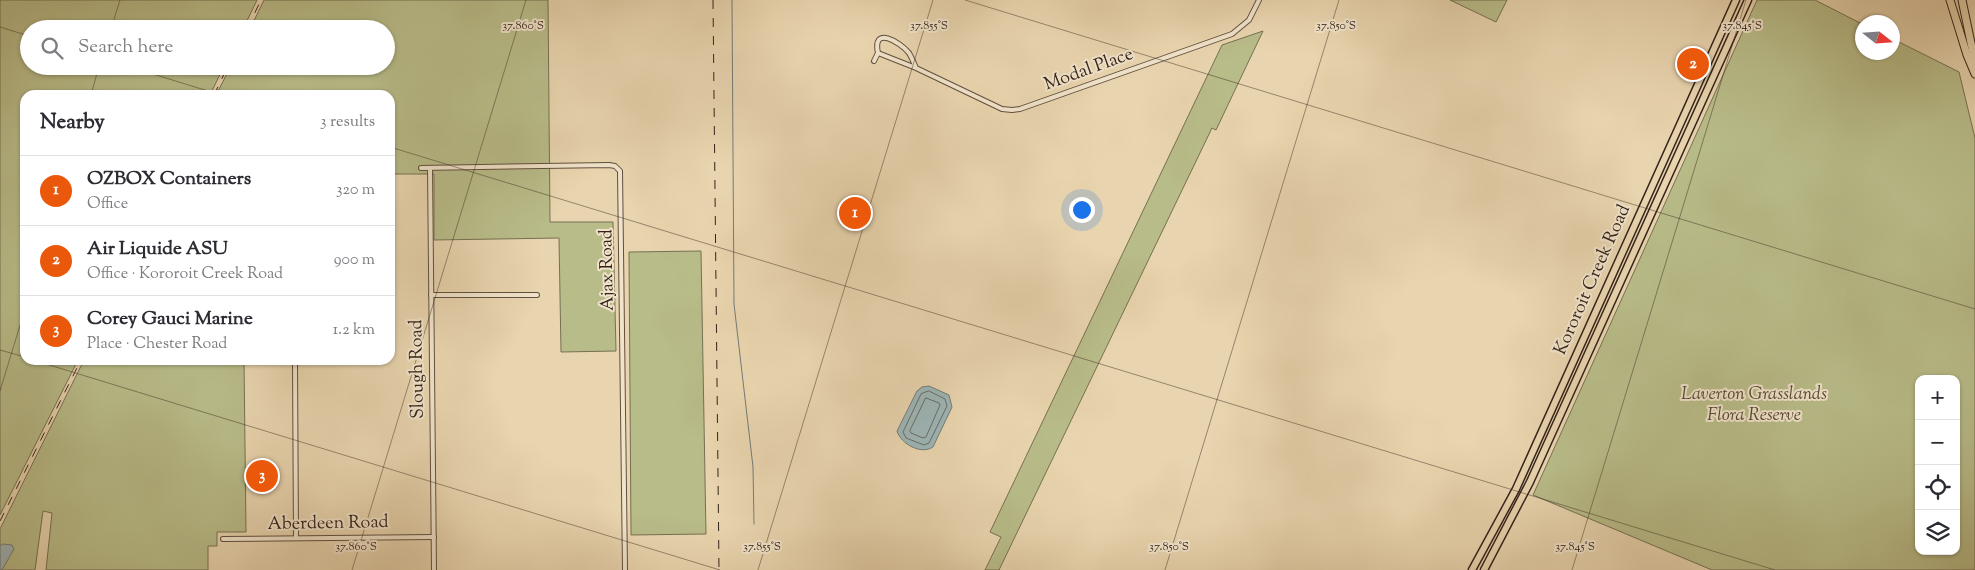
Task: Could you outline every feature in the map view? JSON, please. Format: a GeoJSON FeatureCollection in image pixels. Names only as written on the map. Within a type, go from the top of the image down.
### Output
{"type":"FeatureCollection","features":[{"type":"Feature","properties":{"kind":"highway"},"geometry":{"type":"LineString","coordinates":[[1950,0],[1975,74]]}},
{"type":"Feature","properties":{"kind":"highway"},"geometry":{"type":"LineString","coordinates":[[1962,0],[1975,62]]}},
{"type":"Feature","properties":{"kind":"main road","name":"Kororoit Creek Road"},"geometry":{"type":"LineString","coordinates":[[1472,570],[1520,478],[1736,0]]}},
{"type":"Feature","properties":{"kind":"main road","name":"Kororoit Creek Road"},"geometry":{"type":"LineString","coordinates":[[1484,570],[1530,482],[1748,0]]}},
{"type":"Feature","properties":{"kind":"main road"},"geometry":{"type":"LineString","coordinates":[[1688,108],[1697,113]]}},
{"type":"Feature","properties":{"kind":"main road"},"geometry":{"type":"LineString","coordinates":[[1644,206],[1653,210]]}},
{"type":"Feature","properties":{"kind":"main road"},"geometry":{"type":"LineString","coordinates":[[1520,478],[1530,482]]}},
{"type":"Feature","properties":{"kind":"street","name":"Modal Place"},"geometry":{"type":"LineString","coordinates":[[878,53],[916,68],[1002,109],[1020,109],[1232,34],[1249,20],[1259,0]]}},
{"type":"Feature","properties":{"kind":"street"},"geometry":{"type":"LineString","coordinates":[[874,61],[878,53],[878,44],[881,39],[887,37],[895,40],[910,54],[916,68]]}},
{"type":"Feature","properties":{"kind":"street","name":"Ajax Road"},"geometry":{"type":"LineString","coordinates":[[421,168],[609,165],[620,170],[625,570]]}},
{"type":"Feature","properties":{"kind":"street","name":"Slough Road"},"geometry":{"type":"LineString","coordinates":[[430,168],[434,570]]}},
{"type":"Feature","properties":{"kind":"street"},"geometry":{"type":"LineString","coordinates":[[431,295],[537,295]]}},
{"type":"Feature","properties":{"kind":"street"},"geometry":{"type":"LineString","coordinates":[[294,365],[296,538]]}},
{"type":"Feature","properties":{"kind":"street","name":"Aberdeen Road"},"geometry":{"type":"LineString","coordinates":[[223,539],[434,537]]}},
{"type":"Feature","properties":{"kind":"green space"},"geometry":{"type":"Polygon","coordinates":[[[0,0],[257,0],[247,20],[20,20],[20,75],[220,75],[212,90],[20,90],[20,365],[75,365],[0,515],[0,0]]]}},
{"type":"Feature","properties":{"kind":"green space"},"geometry":{"type":"Polygon","coordinates":[[[264,0],[548,0],[550,222],[613,222],[616,351],[561,352],[559,238],[434,240],[434,174],[395,174],[395,90],[219,90],[226,75],[395,75],[395,20],[254,20],[264,0]]]}},
{"type":"Feature","properties":{"kind":"green space"},"geometry":{"type":"Polygon","coordinates":[[[1450,0],[1507,0],[1496,22],[1450,0]]]}},
{"type":"Feature","properties":{"kind":"green space","name":"Laverton Grasslands Flora Reserve"},"geometry":{"type":"Polygon","coordinates":[[[1757,0],[1815,0],[1855,20],[1855,60],[1900,60],[1900,42],[1959,72],[1975,138],[1975,570],[1712,570],[1533,495],[1757,0]]]}},
{"type":"Feature","properties":{"kind":"green space"},"geometry":{"type":"Polygon","coordinates":[[[1263,31],[1216,130],[1212,128],[999,570],[985,570],[1001,537],[990,532],[1222,45],[1263,31]]]}},
{"type":"Feature","properties":{"kind":"green space"},"geometry":{"type":"Polygon","coordinates":[[[701,251],[706,534],[631,535],[629,252],[701,251]]]}},
{"type":"Feature","properties":{"kind":"green space"},"geometry":{"type":"Polygon","coordinates":[[[82,365],[244,365],[246,532],[217,532],[217,546],[208,546],[208,570],[46,570],[52,513],[43,511],[35,570],[0,570],[0,529],[82,365]]]}},
{"type":"Feature","properties":{"kind":"water"},"geometry":{"type":"Polygon","coordinates":[[[929,386],[949,395],[952,407],[933,447],[923,450],[907,444],[897,431],[917,391],[922,387],[929,386]]]}},
{"type":"Feature","properties":{"kind":"water"},"geometry":{"type":"Polygon","coordinates":[[[3,544],[12,545],[14,549],[2,570],[0,570],[0,546],[3,544]]]}},
{"type":"Feature","properties":{"kind":"waterway"},"geometry":{"type":"LineString","coordinates":[[732,0],[734,304],[753,467],[754,524]]}},
{"type":"Feature","properties":{"kind":"railway"},"geometry":{"type":"LineString","coordinates":[[251,20],[261,0]]}},
{"type":"Feature","properties":{"kind":"railway"},"geometry":{"type":"LineString","coordinates":[[713,0],[719,570]]}},
{"type":"Feature","properties":{"kind":"railway"},"geometry":{"type":"LineString","coordinates":[[216,90],[224,75]]}},
{"type":"Feature","properties":{"kind":"railway"},"geometry":{"type":"LineString","coordinates":[[0,521],[78,365]]}},
{"type":"Feature","properties":{"kind":"place","name":"Air Liquide ASU"},"geometry":{"type":"Point","coordinates":[1693,64]}},
{"type":"Feature","properties":{"kind":"place","name":"OZBOX Containers"},"geometry":{"type":"Point","coordinates":[855,213]}},
{"type":"Feature","properties":{"kind":"place","name":"Corey Gauci Marine"},"geometry":{"type":"Point","coordinates":[262,476]}}]}
